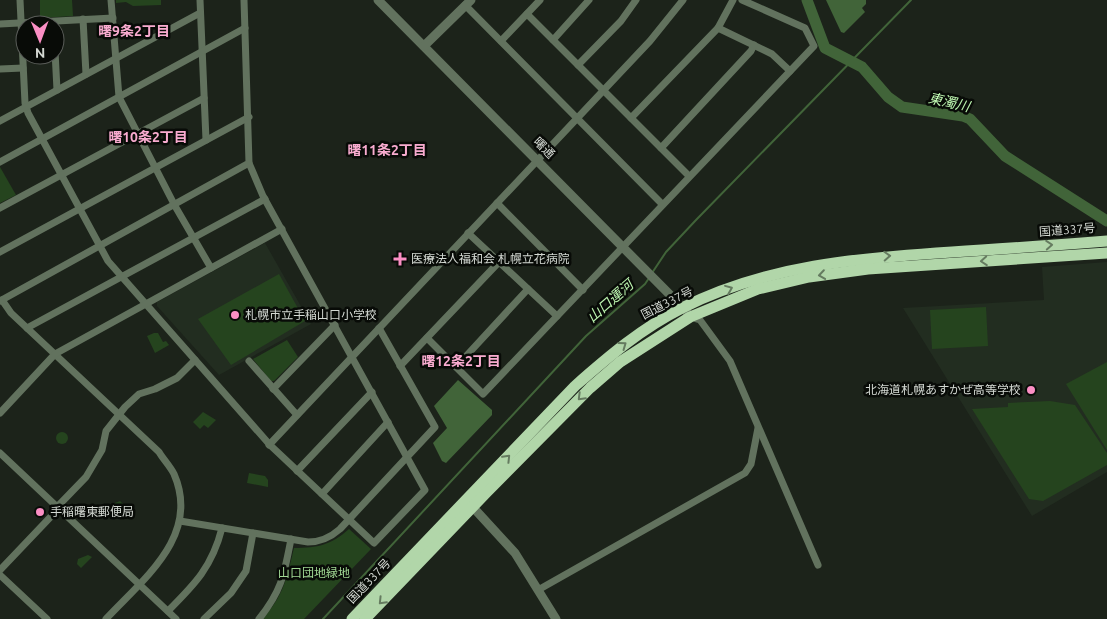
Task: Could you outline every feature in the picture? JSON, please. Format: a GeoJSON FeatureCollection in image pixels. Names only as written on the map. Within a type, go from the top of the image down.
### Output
{"type":"FeatureCollection","features":[{"type":"Feature","properties":{"kind":"highway","name":"国道337号"},"geometry":{"type":"LineString","coordinates":[[365,619],[575,386],[614,352],[643,331],[754,279],[807,266],[865,258],[1107,241]]}},
{"type":"Feature","properties":{"kind":"highway","name":"国道337号"},"geometry":{"type":"LineString","coordinates":[[686,312],[758,289],[809,277],[868,269],[1107,254]]}},
{"type":"Feature","properties":{"kind":"highway","name":"国道337号"},"geometry":{"type":"LineString","coordinates":[[352,619],[469,503]]}},
{"type":"Feature","properties":{"kind":"street"},"geometry":{"type":"LineString","coordinates":[[20,0],[21,15]]}},
{"type":"Feature","properties":{"kind":"street"},"geometry":{"type":"LineString","coordinates":[[111,0],[119,97],[175,206],[211,268]]}},
{"type":"Feature","properties":{"kind":"street"},"geometry":{"type":"LineString","coordinates":[[200,0],[206,140]]}},
{"type":"Feature","properties":{"kind":"street"},"geometry":{"type":"LineString","coordinates":[[23,65],[26,107],[108,261],[269,444],[374,543],[425,490],[265,199],[249,163],[244,0]]}},
{"type":"Feature","properties":{"kind":"street","name":"曙通"},"geometry":{"type":"LineString","coordinates":[[378,0],[660,283],[686,312]]}},
{"type":"Feature","properties":{"kind":"street"},"geometry":{"type":"LineString","coordinates":[[501,41],[540,0]]}},
{"type":"Feature","properties":{"kind":"street"},"geometry":{"type":"LineString","coordinates":[[553,40],[589,0]]}},
{"type":"Feature","properties":{"kind":"street"},"geometry":{"type":"LineString","coordinates":[[578,65],[621,21],[636,0]]}},
{"type":"Feature","properties":{"kind":"street"},"geometry":{"type":"LineString","coordinates":[[269,444],[650,41],[683,0]]}},
{"type":"Feature","properties":{"kind":"street"},"geometry":{"type":"LineString","coordinates":[[631,118],[718,28],[733,0]]}},
{"type":"Feature","properties":{"kind":"street"},"geometry":{"type":"LineString","coordinates":[[427,338],[483,394],[814,46],[805,28],[742,0]]}},
{"type":"Feature","properties":{"kind":"street"},"geometry":{"type":"LineString","coordinates":[[424,46],[468,3],[501,41],[662,204]]}},
{"type":"Feature","properties":{"kind":"street"},"geometry":{"type":"LineString","coordinates":[[0,121],[200,13]]}},
{"type":"Feature","properties":{"kind":"street"},"geometry":{"type":"LineString","coordinates":[[527,14],[689,176]]}},
{"type":"Feature","properties":{"kind":"street"},"geometry":{"type":"LineString","coordinates":[[65,22],[113,18]]}},
{"type":"Feature","properties":{"kind":"street"},"geometry":{"type":"LineString","coordinates":[[83,20],[86,74]]}},
{"type":"Feature","properties":{"kind":"street"},"geometry":{"type":"LineString","coordinates":[[0,24],[15,23]]}},
{"type":"Feature","properties":{"kind":"street"},"geometry":{"type":"LineString","coordinates":[[0,162],[245,28]]}},
{"type":"Feature","properties":{"kind":"street"},"geometry":{"type":"LineString","coordinates":[[718,28],[772,54],[790,71]]}},
{"type":"Feature","properties":{"kind":"street"},"geometry":{"type":"LineString","coordinates":[[661,148],[751,51],[754,45]]}},
{"type":"Feature","properties":{"kind":"street"},"geometry":{"type":"LineString","coordinates":[[56,65],[57,90]]}},
{"type":"Feature","properties":{"kind":"street"},"geometry":{"type":"LineString","coordinates":[[0,69],[23,68]]}},
{"type":"Feature","properties":{"kind":"street"},"geometry":{"type":"LineString","coordinates":[[0,208],[204,98]]}},
{"type":"Feature","properties":{"kind":"street"},"geometry":{"type":"LineString","coordinates":[[0,252],[249,117]]}},
{"type":"Feature","properties":{"kind":"street"},"geometry":{"type":"LineString","coordinates":[[106,619],[162,559],[175,537],[180,521],[179,495],[174,474],[158,452],[1,301],[175,206],[249,163]]}},
{"type":"Feature","properties":{"kind":"street"},"geometry":{"type":"LineString","coordinates":[[27,328],[123,278],[265,199]]}},
{"type":"Feature","properties":{"kind":"street"},"geometry":{"type":"LineString","coordinates":[[496,203],[583,290]]}},
{"type":"Feature","properties":{"kind":"street"},"geometry":{"type":"LineString","coordinates":[[0,414],[55,354],[282,230]]}},
{"type":"Feature","properties":{"kind":"street"},"geometry":{"type":"LineString","coordinates":[[468,233],[557,316]]}},
{"type":"Feature","properties":{"kind":"street"},"geometry":{"type":"LineString","coordinates":[[400,366],[499,262]]}},
{"type":"Feature","properties":{"kind":"street"},"geometry":{"type":"LineString","coordinates":[[456,366],[528,290]]}},
{"type":"Feature","properties":{"kind":"street"},"geometry":{"type":"LineString","coordinates":[[686,312],[700,320],[730,361],[818,565]]}},
{"type":"Feature","properties":{"kind":"street"},"geometry":{"type":"LineString","coordinates":[[274,389],[335,326]]}},
{"type":"Feature","properties":{"kind":"street"},"geometry":{"type":"LineString","coordinates":[[180,521],[315,542],[332,535],[349,520],[435,428],[379,328]]}},
{"type":"Feature","properties":{"kind":"street"},"geometry":{"type":"LineString","coordinates":[[0,570],[86,477],[102,450],[106,431],[119,414],[139,394],[155,389],[177,378],[196,360]]}},
{"type":"Feature","properties":{"kind":"street"},"geometry":{"type":"LineString","coordinates":[[248,361],[297,415]]}},
{"type":"Feature","properties":{"kind":"street"},"geometry":{"type":"LineString","coordinates":[[297,471],[372,392]]}},
{"type":"Feature","properties":{"kind":"street"},"geometry":{"type":"LineString","coordinates":[[322,494],[388,422]]}},
{"type":"Feature","properties":{"kind":"street"},"geometry":{"type":"LineString","coordinates":[[538,590],[745,472],[751,464],[758,428]]}},
{"type":"Feature","properties":{"kind":"street"},"geometry":{"type":"LineString","coordinates":[[0,453],[176,619]]}},
{"type":"Feature","properties":{"kind":"street"},"geometry":{"type":"LineString","coordinates":[[469,503],[515,553],[556,619]]}},
{"type":"Feature","properties":{"kind":"street"},"geometry":{"type":"LineString","coordinates":[[168,611],[195,584],[208,566],[216,550],[222,528]]}},
{"type":"Feature","properties":{"kind":"street"},"geometry":{"type":"LineString","coordinates":[[204,619],[231,593],[246,571],[253,533]]}},
{"type":"Feature","properties":{"kind":"street"},"geometry":{"type":"LineString","coordinates":[[258,619],[274,600],[283,580],[290,539]]}},
{"type":"Feature","properties":{"kind":"street"},"geometry":{"type":"LineString","coordinates":[[0,575],[47,619]]}},
{"type":"Feature","properties":{"kind":"shaded area"},"geometry":{"type":"Polygon","coordinates":[[[826,0],[866,0],[866,4],[862,8],[865,12],[844,33],[841,32],[826,0]]]}},
{"type":"Feature","properties":{"kind":"shaded area","name":"札幌市立手稲山口小学校"},"geometry":{"type":"Polygon","coordinates":[[[265,243],[311,324],[219,375],[157,306],[157,302],[265,243]]]}},
{"type":"Feature","properties":{"kind":"shaded area","name":"北海道札幌あすかぜ高等学校"},"geometry":{"type":"Polygon","coordinates":[[[1107,262],[1107,472],[1032,516],[903,308],[1044,300],[1042,267],[1107,262]]]}},
{"type":"Feature","properties":{"kind":"shaded area"},"geometry":{"type":"Polygon","coordinates":[[[458,380],[492,410],[492,415],[446,463],[442,461],[433,443],[447,428],[434,406],[458,380]]]}},
{"type":"Feature","properties":{"kind":"green space"},"geometry":{"type":"Polygon","coordinates":[[[40,0],[72,0],[73,16],[40,15],[40,0]]]}},
{"type":"Feature","properties":{"kind":"green space"},"geometry":{"type":"Polygon","coordinates":[[[116,0],[161,0],[161,5],[133,6],[126,2],[116,3],[116,0]]]}},
{"type":"Feature","properties":{"kind":"green space"},"geometry":{"type":"Polygon","coordinates":[[[0,167],[16,195],[0,203],[0,167]]]}},
{"type":"Feature","properties":{"kind":"green space"},"geometry":{"type":"Polygon","coordinates":[[[279,274],[305,321],[231,365],[198,319],[279,274]]]}},
{"type":"Feature","properties":{"kind":"green space"},"geometry":{"type":"Polygon","coordinates":[[[986,307],[988,346],[932,349],[930,310],[986,307]]]}},
{"type":"Feature","properties":{"kind":"green space"},"geometry":{"type":"Polygon","coordinates":[[[158,333],[163,342],[166,341],[169,345],[155,353],[147,336],[158,333]]]}},
{"type":"Feature","properties":{"kind":"green space"},"geometry":{"type":"Polygon","coordinates":[[[287,340],[298,357],[274,381],[271,381],[253,359],[287,340]]]}},
{"type":"Feature","properties":{"kind":"green space"},"geometry":{"type":"Polygon","coordinates":[[[1107,362],[1107,450],[1066,384],[1107,362]]]}},
{"type":"Feature","properties":{"kind":"green space"},"geometry":{"type":"Polygon","coordinates":[[[1050,401],[1075,405],[1107,453],[1107,465],[1043,501],[1029,499],[972,409],[1008,407],[1008,403],[1050,401]]]}},
{"type":"Feature","properties":{"kind":"green space"},"geometry":{"type":"Polygon","coordinates":[[[203,412],[216,420],[208,428],[204,425],[200,429],[193,422],[203,412]]]}},
{"type":"Feature","properties":{"kind":"green space"},"geometry":{"type":"Polygon","coordinates":[[[60,432],[64,432],[68,438],[64,444],[60,444],[56,440],[56,436],[60,432]]]}},
{"type":"Feature","properties":{"kind":"green space"},"geometry":{"type":"Polygon","coordinates":[[[249,473],[265,476],[268,480],[268,487],[247,483],[249,473]]]}},
{"type":"Feature","properties":{"kind":"green space"},"geometry":{"type":"Polygon","coordinates":[[[120,501],[125,506],[121,515],[119,517],[110,517],[107,514],[107,506],[120,501]]]}},
{"type":"Feature","properties":{"kind":"green space","name":"山口団地緑地"},"geometry":{"type":"Polygon","coordinates":[[[349,529],[371,549],[304,619],[262,619],[284,586],[294,548],[310,547],[330,542],[349,529]]]}},
{"type":"Feature","properties":{"kind":"green space"},"geometry":{"type":"Polygon","coordinates":[[[88,555],[92,557],[81,568],[77,564],[78,559],[88,555]]]}},
{"type":"Feature","properties":{"kind":"waterway","name":"東濁川"},"geometry":{"type":"LineString","coordinates":[[807,0],[825,48],[862,67],[888,97],[902,107],[963,116],[970,119],[1005,156],[1107,221]]}},
{"type":"Feature","properties":{"kind":"waterway","name":"山口運河"},"geometry":{"type":"LineString","coordinates":[[652,273],[666,252],[696,220],[911,0]]}},
{"type":"Feature","properties":{"kind":"waterway","name":"山口運河"},"geometry":{"type":"LineString","coordinates":[[323,619],[586,336],[645,284],[649,278]]}},
{"type":"Feature","properties":{"kind":"place","name":"医療法人福和会 札幌立花病院"},"geometry":{"type":"Point","coordinates":[400,259]}},
{"type":"Feature","properties":{"kind":"place","name":"札幌市立手稲山口小学校"},"geometry":{"type":"Point","coordinates":[235,315]}},
{"type":"Feature","properties":{"kind":"place","name":"北海道札幌あすかぜ高等学校"},"geometry":{"type":"Point","coordinates":[1031,390]}},
{"type":"Feature","properties":{"kind":"place","name":"手稲曙東郵便局"},"geometry":{"type":"Point","coordinates":[40,512]}},
{"type":"Feature","properties":{"kind":"district","name":"曙9条2丁目"},"geometry":{"type":"Point","coordinates":[134,31]}},
{"type":"Feature","properties":{"kind":"district","name":"曙10条2丁目"},"geometry":{"type":"Point","coordinates":[148,137]}},
{"type":"Feature","properties":{"kind":"district","name":"曙11条2丁目"},"geometry":{"type":"Point","coordinates":[387,150]}},
{"type":"Feature","properties":{"kind":"district","name":"曙12条2丁目"},"geometry":{"type":"Point","coordinates":[461,361]}}]}
